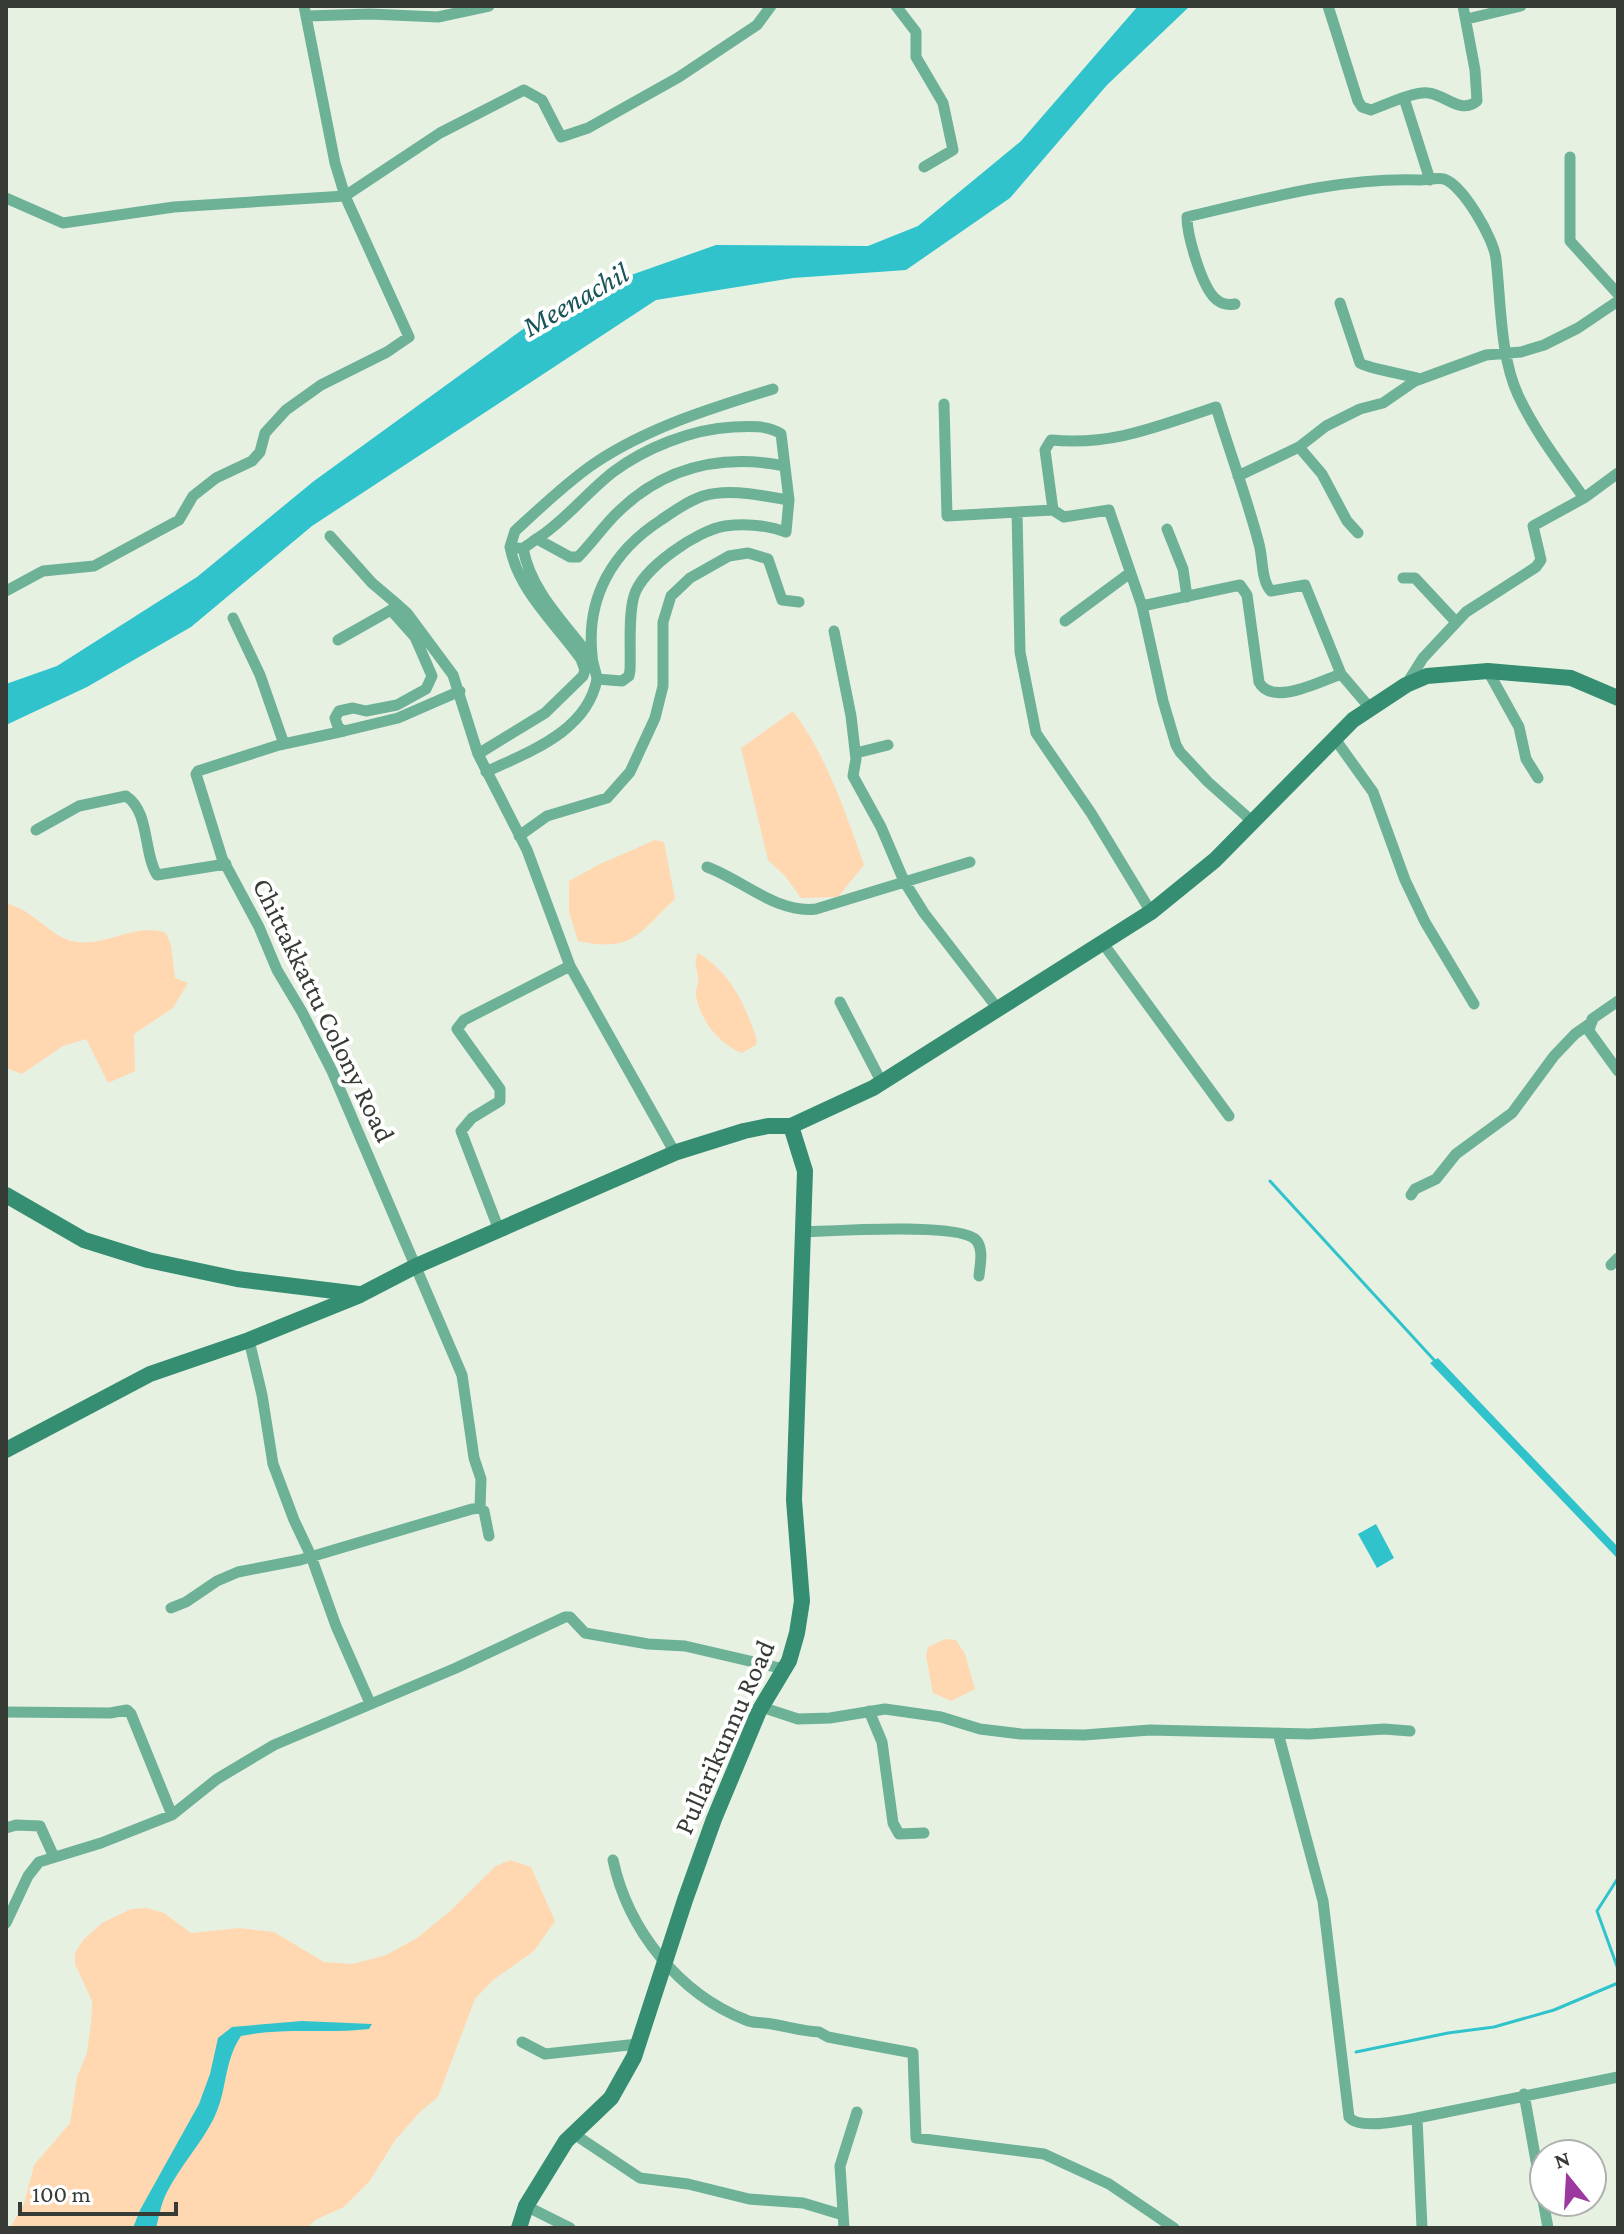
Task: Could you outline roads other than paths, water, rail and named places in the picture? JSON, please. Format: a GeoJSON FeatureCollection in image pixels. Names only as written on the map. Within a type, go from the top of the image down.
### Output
{"type":"FeatureCollection","features":[{"type":"Feature","properties":{"kind":"main road"},"geometry":{"type":"LineString","coordinates":[[6,1450],[150,1374],[249,1340],[360,1295],[416,1266],[675,1153],[744,1131],[768,1126],[791,1126],[882,1083],[1151,912],[1215,860],[1353,720],[1406,685],[1427,676],[1488,671],[1571,678],[1618,698]]}},
{"type":"Feature","properties":{"kind":"main road","name":"Pullarikunnu Road"},"geometry":{"type":"LineString","coordinates":[[519,2228],[526,2206],[566,2141],[611,2098],[634,2057],[714,1819],[761,1707],[789,1661],[797,1633],[802,1601],[794,1500],[805,1171],[791,1126]]}},
{"type":"Feature","properties":{"kind":"main road"},"geometry":{"type":"LineString","coordinates":[[6,1195],[84,1240],[148,1260],[237,1279],[360,1295]]}},
{"type":"Feature","properties":{"kind":"street"},"geometry":{"type":"LineString","coordinates":[[6,591],[43,571],[94,566],[179,520],[193,496],[216,478],[252,461],[260,452],[265,433],[286,410],[321,385],[387,352],[409,337],[345,196],[335,163],[306,11],[438,17],[489,6]]}},
{"type":"Feature","properties":{"kind":"street"},"geometry":{"type":"LineString","coordinates":[[6,198],[63,223],[174,207],[345,196],[440,133],[524,90],[542,100],[561,137],[588,128],[679,77],[757,25],[771,6]]}},
{"type":"Feature","properties":{"kind":"street"},"geometry":{"type":"LineString","coordinates":[[896,6],[916,32],[919,64],[936,88],[949,125],[953,150],[924,167]]}},
{"type":"Feature","properties":{"kind":"street"},"geometry":{"type":"LineString","coordinates":[[1328,6],[1344,62],[1362,107],[1371,110],[1429,93],[1464,106],[1477,101],[1463,6]]}},
{"type":"Feature","properties":{"kind":"street"},"geometry":{"type":"LineString","coordinates":[[1467,19],[1521,6]]}},
{"type":"Feature","properties":{"kind":"street"},"geometry":{"type":"LineString","coordinates":[[1404,98],[1430,180]]}},
{"type":"Feature","properties":{"kind":"street"},"geometry":{"type":"LineString","coordinates":[[1570,157],[1570,241],[1618,294]]}},
{"type":"Feature","properties":{"kind":"street"},"geometry":{"type":"LineString","coordinates":[[1235,304],[1216,300],[1204,280],[1187,234],[1187,217],[1347,182],[1383,178],[1445,179],[1456,185],[1476,214],[1496,257],[1504,352],[1523,404],[1584,498]]}},
{"type":"Feature","properties":{"kind":"street"},"geometry":{"type":"LineString","coordinates":[[1238,476],[1299,447],[1326,426],[1360,409],[1383,403],[1420,379],[1486,355],[1521,352],[1544,345],[1578,328],[1618,301]]}},
{"type":"Feature","properties":{"kind":"street"},"geometry":{"type":"LineString","coordinates":[[1340,303],[1360,363],[1420,379]]}},
{"type":"Feature","properties":{"kind":"street"},"geometry":{"type":"LineString","coordinates":[[592,658],[535,584],[517,547],[515,531],[594,463],[644,435],[703,410],[773,389]]}},
{"type":"Feature","properties":{"kind":"street"},"geometry":{"type":"LineString","coordinates":[[944,404],[947,516],[1053,510],[1064,517],[1109,510],[1142,606],[1163,701],[1180,752],[1253,822]]}},
{"type":"Feature","properties":{"kind":"street"},"geometry":{"type":"LineString","coordinates":[[1053,510],[1045,450],[1051,440],[1081,443],[1121,438],[1216,407],[1260,547],[1266,586],[1271,591],[1305,585],[1341,674],[1370,708]]}},
{"type":"Feature","properties":{"kind":"street"},"geometry":{"type":"LineString","coordinates":[[478,754],[545,713],[583,676],[585,670],[581,659],[523,582],[512,559],[517,547],[557,526],[591,491],[629,460],[704,432],[755,426],[777,430],[781,434],[789,500],[786,532],[755,524],[721,526],[685,544],[659,563],[634,596],[629,676],[622,681],[597,679]]}},
{"type":"Feature","properties":{"kind":"street"},"geometry":{"type":"LineString","coordinates":[[1299,447],[1322,474],[1347,521],[1358,533]]}},
{"type":"Feature","properties":{"kind":"street"},"geometry":{"type":"LineString","coordinates":[[537,539],[570,557],[578,557],[617,512],[672,475],[732,460],[785,466]]}},
{"type":"Feature","properties":{"kind":"street"},"geometry":{"type":"LineString","coordinates":[[1406,685],[1423,658],[1456,622],[1483,600],[1536,567],[1541,560],[1533,526],[1584,498],[1618,473]]}},
{"type":"Feature","properties":{"kind":"street"},"geometry":{"type":"LineString","coordinates":[[486,772],[540,747],[564,730],[584,710],[597,679],[592,658],[598,594],[618,557],[647,529],[705,495],[746,493],[789,500]]}},
{"type":"Feature","properties":{"kind":"street"},"geometry":{"type":"LineString","coordinates":[[1017,512],[1020,652],[1036,733],[1091,813],[1151,912]]}},
{"type":"Feature","properties":{"kind":"street"},"geometry":{"type":"LineString","coordinates":[[1167,529],[1183,569],[1187,597]]}},
{"type":"Feature","properties":{"kind":"street"},"geometry":{"type":"LineString","coordinates":[[330,536],[394,608],[415,637],[432,676],[426,689],[397,705],[366,711],[353,708],[339,711],[335,718],[338,727],[344,731]]}},
{"type":"Feature","properties":{"kind":"street"},"geometry":{"type":"LineString","coordinates":[[519,836],[547,816],[607,798],[630,772],[655,718],[663,686],[662,642],[666,609],[671,596],[690,578],[729,556],[759,555],[768,559],[782,600],[799,602]]}},
{"type":"Feature","properties":{"kind":"street"},"geometry":{"type":"LineString","coordinates":[[1065,621],[1130,573]]}},
{"type":"Feature","properties":{"kind":"street"},"geometry":{"type":"LineString","coordinates":[[1403,578],[1415,578],[1456,622]]}},
{"type":"Feature","properties":{"kind":"street"},"geometry":{"type":"LineString","coordinates":[[1142,606],[1236,585],[1266,586]]}},
{"type":"Feature","properties":{"kind":"street"},"geometry":{"type":"LineString","coordinates":[[1243,587],[1247,595],[1259,682],[1263,689],[1270,693],[1290,692],[1341,674]]}},
{"type":"Feature","properties":{"kind":"street"},"geometry":{"type":"LineString","coordinates":[[338,640],[394,608]]}},
{"type":"Feature","properties":{"kind":"street"},"geometry":{"type":"LineString","coordinates":[[394,608],[407,613],[453,675],[478,754],[527,850],[570,966],[675,1153]]}},
{"type":"Feature","properties":{"kind":"street"},"geometry":{"type":"LineString","coordinates":[[233,618],[260,675],[284,744],[398,718],[460,691]]}},
{"type":"Feature","properties":{"kind":"street"},"geometry":{"type":"LineString","coordinates":[[834,631],[856,753],[853,776],[881,827],[904,881],[924,913],[998,1009]]}},
{"type":"Feature","properties":{"kind":"street"},"geometry":{"type":"LineString","coordinates":[[1488,671],[1519,727],[1526,759],[1538,778]]}},
{"type":"Feature","properties":{"kind":"street"},"geometry":{"type":"LineString","coordinates":[[1335,739],[1373,792],[1405,880],[1425,922],[1474,1004]]}},
{"type":"Feature","properties":{"kind":"street","name":"Chittakkattu Colony Road"},"geometry":{"type":"LineString","coordinates":[[284,744],[196,772],[226,864],[332,1071],[462,1375],[474,1458],[481,1479],[480,1508],[484,1511],[489,1536]]}},
{"type":"Feature","properties":{"kind":"street"},"geometry":{"type":"LineString","coordinates":[[856,753],[888,745]]}},
{"type":"Feature","properties":{"kind":"street"},"geometry":{"type":"LineString","coordinates":[[36,830],[79,806],[126,796],[134,801],[151,866],[157,875],[226,864]]}},
{"type":"Feature","properties":{"kind":"street"},"geometry":{"type":"LineString","coordinates":[[707,867],[801,911],[970,862]]}},
{"type":"Feature","properties":{"kind":"street"},"geometry":{"type":"LineString","coordinates":[[1102,942],[1229,1116]]}},
{"type":"Feature","properties":{"kind":"street"},"geometry":{"type":"LineString","coordinates":[[499,1230],[461,1131],[472,1118],[500,1101],[500,1089],[457,1029],[464,1020],[570,966]]}},
{"type":"Feature","properties":{"kind":"street"},"geometry":{"type":"LineString","coordinates":[[1411,1195],[1415,1189],[1436,1179],[1456,1154],[1512,1113],[1554,1056],[1575,1034],[1618,1001]]}},
{"type":"Feature","properties":{"kind":"street"},"geometry":{"type":"LineString","coordinates":[[840,1002],[882,1083]]}},
{"type":"Feature","properties":{"kind":"street"},"geometry":{"type":"LineString","coordinates":[[1592,1022],[1589,1031],[1618,1071]]}},
{"type":"Feature","properties":{"kind":"street"},"geometry":{"type":"LineString","coordinates":[[803,1232],[928,1230],[968,1234],[978,1242],[981,1255],[979,1276]]}},
{"type":"Feature","properties":{"kind":"street"},"geometry":{"type":"LineString","coordinates":[[249,1340],[273,1464],[336,1626],[370,1703]]}},
{"type":"Feature","properties":{"kind":"street"},"geometry":{"type":"LineString","coordinates":[[171,1608],[238,1572],[311,1556],[480,1508]]}},
{"type":"Feature","properties":{"kind":"street"},"geometry":{"type":"LineString","coordinates":[[6,1923],[39,1862],[101,1843],[172,1815],[217,1779],[274,1745],[456,1668],[565,1617],[570,1617],[582,1633],[648,1644],[685,1646],[784,1669]]}},
{"type":"Feature","properties":{"kind":"street"},"geometry":{"type":"LineString","coordinates":[[761,1707],[798,1719],[841,1717],[885,1709],[918,1713],[980,1729],[1021,1734],[1084,1735],[1150,1730],[1278,1733],[1410,1731]]}},
{"type":"Feature","properties":{"kind":"street"},"geometry":{"type":"LineString","coordinates":[[6,1712],[110,1713],[127,1710],[172,1815]]}},
{"type":"Feature","properties":{"kind":"street"},"geometry":{"type":"LineString","coordinates":[[869,1711],[882,1742],[893,1823],[899,1834],[924,1833]]}},
{"type":"Feature","properties":{"kind":"street"},"geometry":{"type":"LineString","coordinates":[[1278,1733],[1323,1901],[1349,2117],[1353,2122],[1362,2125],[1417,2118],[1618,2077]]}},
{"type":"Feature","properties":{"kind":"street"},"geometry":{"type":"LineString","coordinates":[[6,1828],[16,1825],[40,1826],[54,1857]]}},
{"type":"Feature","properties":{"kind":"street"},"geometry":{"type":"LineString","coordinates":[[613,1860],[619,1888],[664,1963],[691,1989],[748,2022],[819,2032],[828,2037],[913,2053],[916,2138],[1044,2154],[1109,2184],[1174,2228]]}},
{"type":"Feature","properties":{"kind":"street"},"geometry":{"type":"LineString","coordinates":[[522,2042],[545,2054],[638,2044]]}},
{"type":"Feature","properties":{"kind":"street"},"geometry":{"type":"LineString","coordinates":[[1524,2094],[1548,2228]]}},
{"type":"Feature","properties":{"kind":"street"},"geometry":{"type":"LineString","coordinates":[[574,2134],[640,2178],[688,2184],[749,2199],[803,2203],[843,2222],[840,2166],[857,2112]]}},
{"type":"Feature","properties":{"kind":"street"},"geometry":{"type":"LineString","coordinates":[[1417,2118],[1422,2228]]}},
{"type":"Feature","properties":{"kind":"street"},"geometry":{"type":"LineString","coordinates":[[526,2206],[570,2228]]}},
{"type":"Feature","properties":{"kind":"water","name":"Meenachil"},"geometry":{"type":"Polygon","coordinates":[[[1138,6],[1190,6],[1107,85],[1010,198],[906,270],[793,278],[656,300],[312,526],[191,627],[87,687],[6,725],[6,684],[57,666],[197,577],[314,481],[566,298],[716,245],[868,246],[918,226],[1021,141],[1138,6]]]}},
{"type":"Feature","properties":{"kind":"water"},"geometry":{"type":"Polygon","coordinates":[[[1438,1358],[1618,1547],[1618,1559],[1430,1363],[1438,1358]]]}},
{"type":"Feature","properties":{"kind":"water"},"geometry":{"type":"Polygon","coordinates":[[[1376,1524],[1394,1558],[1377,1568],[1358,1534],[1376,1524]]]}},
{"type":"Feature","properties":{"kind":"water"},"geometry":{"type":"Polygon","coordinates":[[[302,2021],[372,2024],[369,2029],[241,2036],[231,2056],[214,2118],[167,2192],[156,2228],[133,2228],[199,2104],[218,2038],[232,2027],[302,2021]]]}},
{"type":"Feature","properties":{"kind":"waterway"},"geometry":{"type":"LineString","coordinates":[[1270,1181],[1435,1361]]}},
{"type":"Feature","properties":{"kind":"waterway"},"geometry":{"type":"LineString","coordinates":[[1618,1878],[1597,1911],[1618,1969]]}},
{"type":"Feature","properties":{"kind":"waterway"},"geometry":{"type":"LineString","coordinates":[[1356,2052],[1494,2027],[1554,2010],[1618,1983]]}}]}
